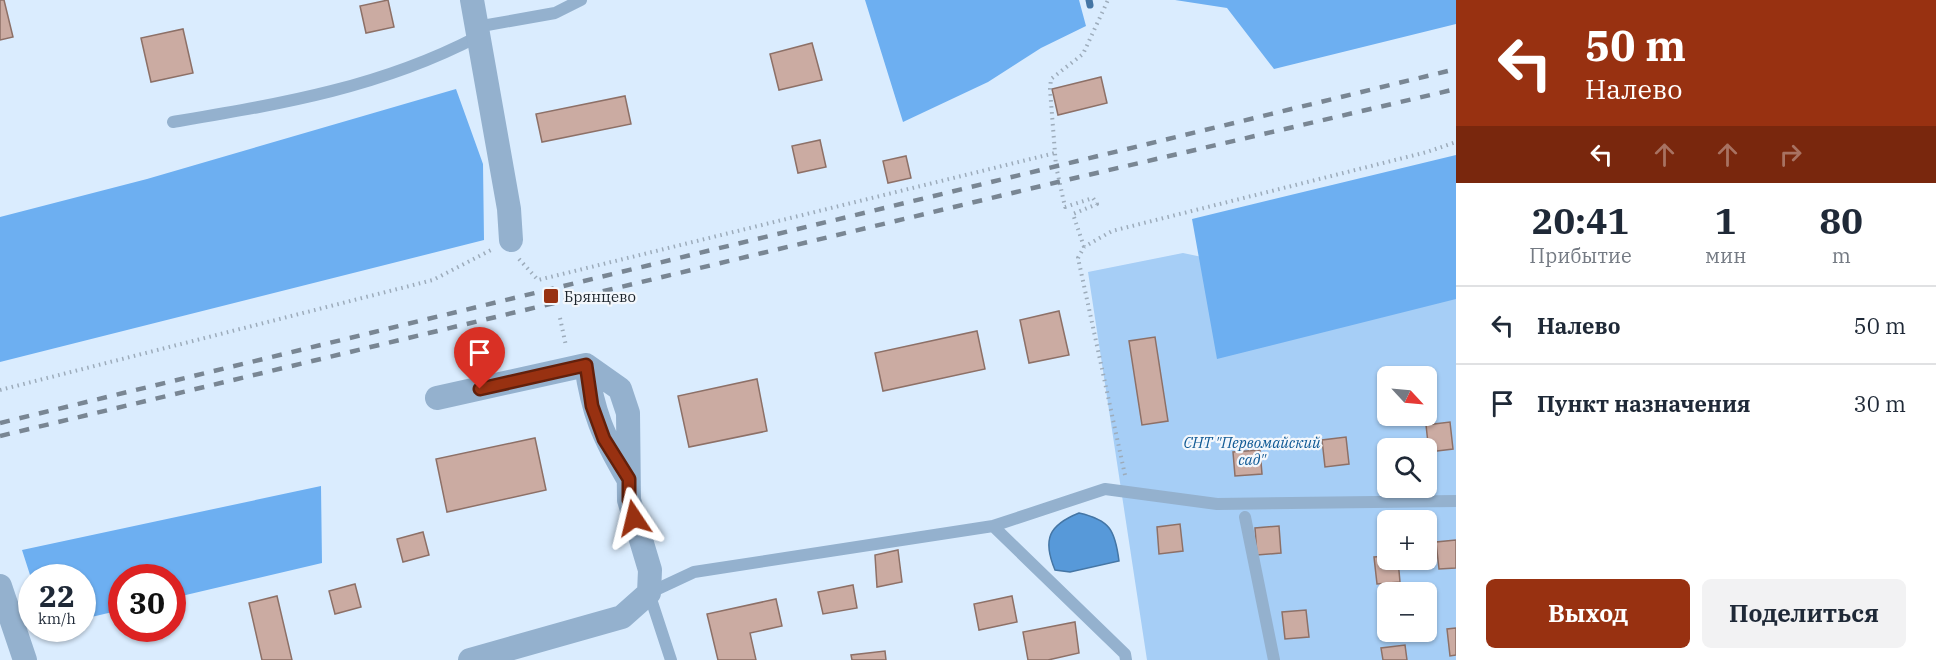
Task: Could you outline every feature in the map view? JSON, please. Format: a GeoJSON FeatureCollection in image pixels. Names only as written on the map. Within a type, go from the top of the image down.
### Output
{"type":"FeatureCollection","features":[{"type":"Feature","properties":{"kind":"street"},"geometry":{"type":"LineString","coordinates":[[472,0],[509,209],[511,240]]}},
{"type":"Feature","properties":{"kind":"street"},"geometry":{"type":"LineString","coordinates":[[437,398],[586,365],[620,389],[628,413],[629,500],[650,570],[649,593],[622,617],[470,660]]}},
{"type":"Feature","properties":{"kind":"street"},"geometry":{"type":"LineString","coordinates":[[0,586],[25,660]]}},
{"type":"Feature","properties":{"kind":"lane"},"geometry":{"type":"LineString","coordinates":[[173,122],[331,93],[391,75],[440,56],[476,32],[555,14],[581,0]]}},
{"type":"Feature","properties":{"kind":"lane"},"geometry":{"type":"LineString","coordinates":[[671,660],[649,593],[694,572],[993,526],[1106,489],[1129,490],[1217,504],[1456,501]]}},
{"type":"Feature","properties":{"kind":"lane"},"geometry":{"type":"LineString","coordinates":[[1245,517],[1274,660]]}},
{"type":"Feature","properties":{"kind":"lane"},"geometry":{"type":"LineString","coordinates":[[993,526],[1095,628],[1125,654],[1126,660]]}},
{"type":"Feature","properties":{"kind":"path"},"geometry":{"type":"LineString","coordinates":[[1084,247],[1073,214],[1097,204],[1093,198],[1065,207],[1055,153],[1051,79],[1083,54],[1102,19],[1108,0]]}},
{"type":"Feature","properties":{"kind":"path"},"geometry":{"type":"LineString","coordinates":[[1129,490],[1078,258],[1084,247],[1112,231],[1427,152],[1456,142]]}},
{"type":"Feature","properties":{"kind":"path"},"geometry":{"type":"LineString","coordinates":[[538,280],[1055,153]]}},
{"type":"Feature","properties":{"kind":"path"},"geometry":{"type":"LineString","coordinates":[[0,390],[433,280],[511,240]]}},
{"type":"Feature","properties":{"kind":"green space","name":"СНТ \"Первомайский сад\""},"geometry":{"type":"Polygon","coordinates":[[[1183,253],[1202,257],[1456,278],[1456,660],[1147,660],[1088,272],[1183,253]]]}},
{"type":"Feature","properties":{"kind":"shaded area"},"geometry":{"type":"Polygon","coordinates":[[[865,0],[1079,0],[1086,26],[1041,48],[988,82],[903,122],[865,0]]]}},
{"type":"Feature","properties":{"kind":"shaded area"},"geometry":{"type":"Polygon","coordinates":[[[1175,0],[1456,0],[1456,24],[1274,69],[1227,8],[1175,0]]]}},
{"type":"Feature","properties":{"kind":"shaded area"},"geometry":{"type":"Polygon","coordinates":[[[456,89],[483,164],[484,240],[0,362],[0,217],[147,179],[456,89]]]}},
{"type":"Feature","properties":{"kind":"shaded area"},"geometry":{"type":"Polygon","coordinates":[[[1456,155],[1456,299],[1217,359],[1192,219],[1456,155]]]}},
{"type":"Feature","properties":{"kind":"shaded area"},"geometry":{"type":"Polygon","coordinates":[[[321,486],[322,563],[186,595],[186,564],[108,564],[108,613],[96,616],[96,564],[26,564],[22,550],[321,486]]]}},
{"type":"Feature","properties":{"kind":"shaded area"},"geometry":{"type":"Polygon","coordinates":[[[1079,513],[1098,519],[1109,528],[1113,534],[1119,561],[1070,572],[1055,570],[1049,550],[1051,534],[1061,523],[1079,513]]]}},
{"type":"Feature","properties":{"kind":"building"},"geometry":{"type":"Polygon","coordinates":[[[0,0],[4,0],[13,37],[0,40],[0,0]]]}},
{"type":"Feature","properties":{"kind":"building"},"geometry":{"type":"Polygon","coordinates":[[[388,0],[394,27],[366,33],[360,6],[388,0]]]}},
{"type":"Feature","properties":{"kind":"building"},"geometry":{"type":"Polygon","coordinates":[[[183,29],[193,73],[151,82],[141,38],[183,29]]]}},
{"type":"Feature","properties":{"kind":"building"},"geometry":{"type":"Polygon","coordinates":[[[812,43],[822,80],[779,90],[770,54],[812,43]]]}},
{"type":"Feature","properties":{"kind":"building"},"geometry":{"type":"Polygon","coordinates":[[[1101,77],[1107,103],[1058,115],[1052,89],[1101,77]]]}},
{"type":"Feature","properties":{"kind":"building"},"geometry":{"type":"Polygon","coordinates":[[[625,96],[631,124],[542,142],[536,114],[625,96]]]}},
{"type":"Feature","properties":{"kind":"building"},"geometry":{"type":"Polygon","coordinates":[[[820,140],[826,167],[798,173],[792,146],[820,140]]]}},
{"type":"Feature","properties":{"kind":"building"},"geometry":{"type":"Polygon","coordinates":[[[906,156],[911,178],[888,183],[883,161],[906,156]]]}},
{"type":"Feature","properties":{"kind":"building"},"geometry":{"type":"Polygon","coordinates":[[[1059,311],[1069,355],[1029,363],[1020,320],[1059,311]]]}},
{"type":"Feature","properties":{"kind":"building"},"geometry":{"type":"Polygon","coordinates":[[[977,331],[985,369],[883,391],[875,353],[977,331]]]}},
{"type":"Feature","properties":{"kind":"building"},"geometry":{"type":"Polygon","coordinates":[[[1155,337],[1168,421],[1142,425],[1129,341],[1155,337]]]}},
{"type":"Feature","properties":{"kind":"building"},"geometry":{"type":"Polygon","coordinates":[[[757,379],[767,431],[689,447],[678,396],[757,379]]]}},
{"type":"Feature","properties":{"kind":"building"},"geometry":{"type":"Polygon","coordinates":[[[1450,422],[1453,449],[1437,451],[1437,438],[1427,438],[1426,426],[1437,426],[1437,424],[1450,422]]]}},
{"type":"Feature","properties":{"kind":"building"},"geometry":{"type":"Polygon","coordinates":[[[1346,437],[1349,464],[1325,467],[1322,440],[1346,437]]]}},
{"type":"Feature","properties":{"kind":"building"},"geometry":{"type":"Polygon","coordinates":[[[535,438],[546,490],[447,512],[436,459],[535,438]]]}},
{"type":"Feature","properties":{"kind":"building"},"geometry":{"type":"Polygon","coordinates":[[[1260,450],[1262,474],[1235,476],[1233,452],[1260,450]]]}},
{"type":"Feature","properties":{"kind":"building"},"geometry":{"type":"Polygon","coordinates":[[[1180,524],[1183,551],[1159,554],[1157,527],[1180,524]]]}},
{"type":"Feature","properties":{"kind":"building"},"geometry":{"type":"Polygon","coordinates":[[[1279,526],[1281,553],[1257,555],[1255,528],[1279,526]]]}},
{"type":"Feature","properties":{"kind":"building"},"geometry":{"type":"Polygon","coordinates":[[[423,532],[429,555],[403,562],[397,539],[423,532]]]}},
{"type":"Feature","properties":{"kind":"building"},"geometry":{"type":"Polygon","coordinates":[[[1456,540],[1456,568],[1439,569],[1437,542],[1456,540]]]}},
{"type":"Feature","properties":{"kind":"building"},"geometry":{"type":"Polygon","coordinates":[[[898,550],[902,582],[877,587],[875,555],[898,550]]]}},
{"type":"Feature","properties":{"kind":"building"},"geometry":{"type":"Polygon","coordinates":[[[1374,557],[1377,557],[1377,570],[1399,570],[1400,582],[1377,582],[1377,584],[1374,557]]]}},
{"type":"Feature","properties":{"kind":"building"},"geometry":{"type":"Polygon","coordinates":[[[355,584],[361,607],[335,614],[329,591],[355,584]]]}},
{"type":"Feature","properties":{"kind":"building"},"geometry":{"type":"Polygon","coordinates":[[[853,585],[857,608],[823,614],[818,592],[853,585]]]}},
{"type":"Feature","properties":{"kind":"building"},"geometry":{"type":"Polygon","coordinates":[[[277,596],[292,660],[262,660],[249,603],[277,596]]]}},
{"type":"Feature","properties":{"kind":"building"},"geometry":{"type":"Polygon","coordinates":[[[1012,596],[1017,622],[979,630],[974,604],[1012,596]]]}},
{"type":"Feature","properties":{"kind":"building"},"geometry":{"type":"Polygon","coordinates":[[[776,599],[782,626],[750,633],[756,660],[718,660],[707,614],[776,599]]]}},
{"type":"Feature","properties":{"kind":"building"},"geometry":{"type":"Polygon","coordinates":[[[1306,610],[1309,637],[1285,639],[1282,612],[1306,610]]]}},
{"type":"Feature","properties":{"kind":"building"},"geometry":{"type":"Polygon","coordinates":[[[1075,622],[1079,653],[1048,660],[1028,660],[1023,632],[1075,622]]]}},
{"type":"Feature","properties":{"kind":"building"},"geometry":{"type":"Polygon","coordinates":[[[1456,628],[1456,655],[1450,656],[1447,629],[1456,628]]]}},
{"type":"Feature","properties":{"kind":"building"},"geometry":{"type":"Polygon","coordinates":[[[1405,645],[1407,660],[1383,660],[1381,648],[1405,645]]]}},
{"type":"Feature","properties":{"kind":"building"},"geometry":{"type":"Polygon","coordinates":[[[885,651],[886,660],[852,660],[851,655],[885,651]]]}},
{"type":"Feature","properties":{"kind":"waterway"},"geometry":{"type":"LineString","coordinates":[[1089,0],[1090,5]]}},
{"type":"Feature","properties":{"kind":"railway"},"geometry":{"type":"LineString","coordinates":[[0,423],[1456,69]]}},
{"type":"Feature","properties":{"kind":"railway"},"geometry":{"type":"LineString","coordinates":[[0,436],[1058,182],[1456,89]]}},
{"type":"Feature","properties":{"kind":"place","name":"Брянцево"},"geometry":{"type":"Point","coordinates":[551,296]}},
{"type":"Feature","properties":{"kind":"route"},"geometry":{"type":"LineString","coordinates":[[480,389],[586,365],[592,406],[604,439],[629,479],[629,500],[634,518]]}}]}
